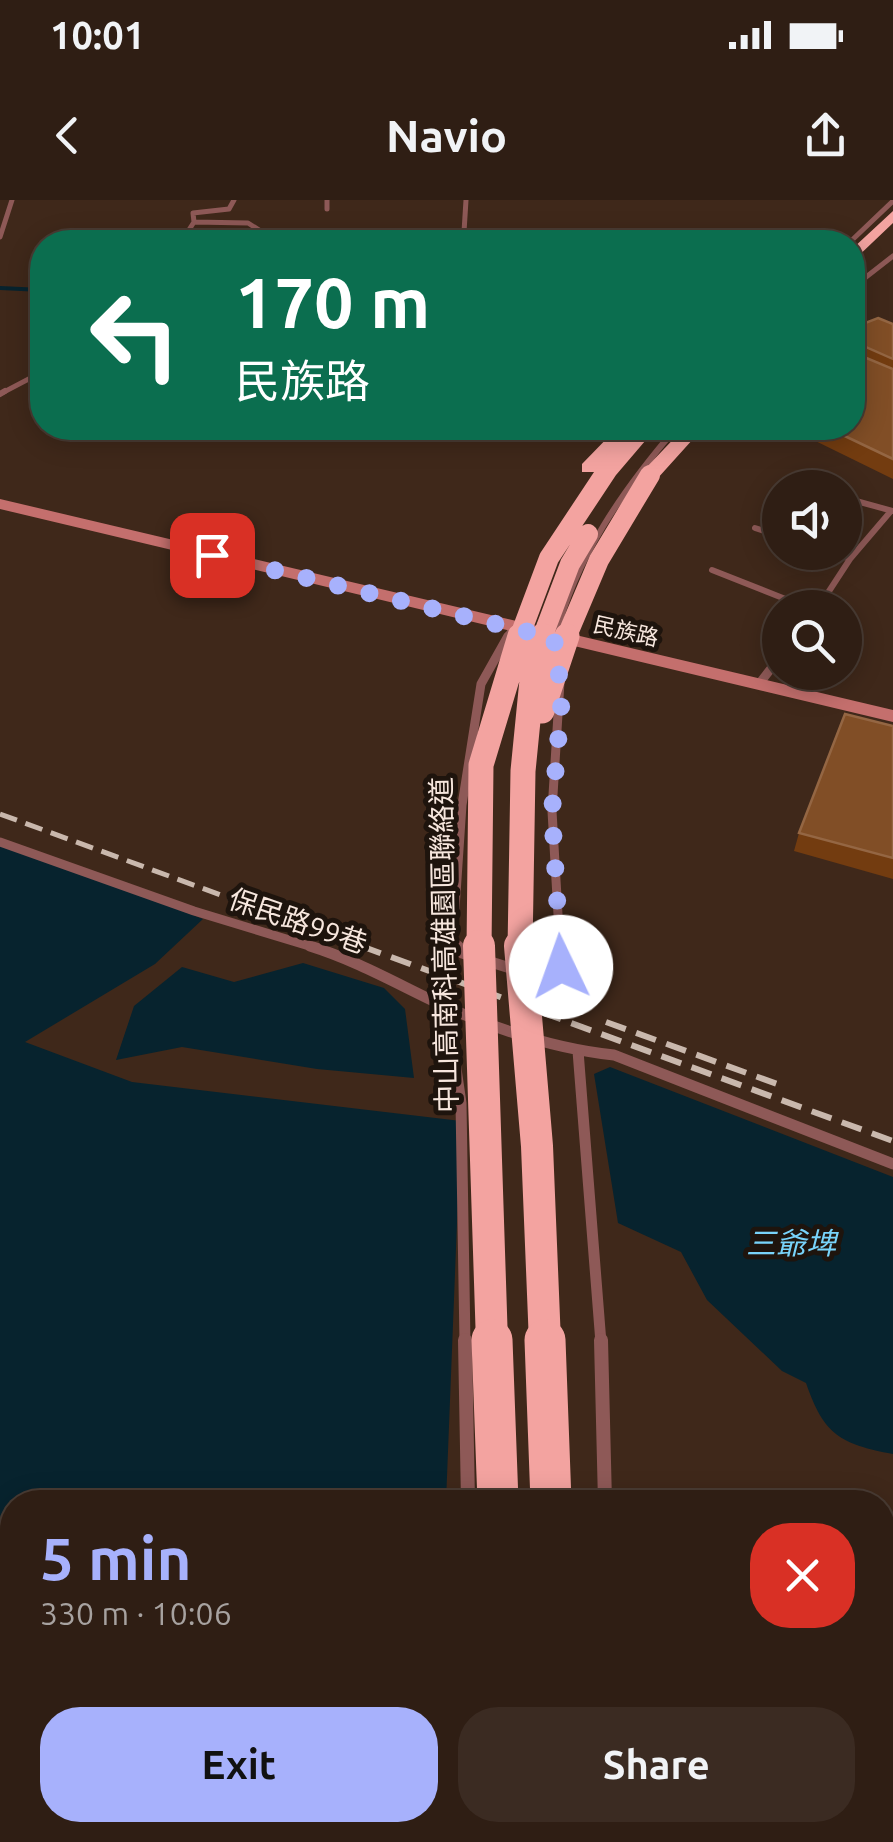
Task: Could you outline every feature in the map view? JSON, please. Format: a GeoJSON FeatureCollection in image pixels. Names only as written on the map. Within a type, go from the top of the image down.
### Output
{"type":"FeatureCollection","features":[{"type":"Feature","properties":{"kind":"highway"},"geometry":{"type":"LineString","coordinates":[[865,242],[888,213]]}},
{"type":"Feature","properties":{"kind":"highway"},"geometry":{"type":"LineString","coordinates":[[865,260],[893,234]]}},
{"type":"Feature","properties":{"kind":"highway"},"geometry":{"type":"LineString","coordinates":[[481,765],[492,656],[530,557],[588,468],[615,440]]}},
{"type":"Feature","properties":{"kind":"highway","name":"中山高南科高雄園區聯絡道"},"geometry":{"type":"LineString","coordinates":[[498,1490],[478,926],[481,765],[514,651],[549,558],[632,440]]}},
{"type":"Feature","properties":{"kind":"highway"},"geometry":{"type":"LineString","coordinates":[[551,1490],[537,1146],[519,937],[524,771],[534,660],[570,564],[626,474],[654,440]]}},
{"type":"Feature","properties":{"kind":"highway"},"geometry":{"type":"LineString","coordinates":[[524,771],[587,576],[616,522],[683,440]]}},
{"type":"Feature","properties":{"kind":"street","name":"民族路"},"geometry":{"type":"LineString","coordinates":[[0,504],[893,716]]}},
{"type":"Feature","properties":{"kind":"lane"},"geometry":{"type":"LineString","coordinates":[[0,237],[12,200]]}},
{"type":"Feature","properties":{"kind":"lane"},"geometry":{"type":"LineString","coordinates":[[189,230],[194,222],[192,214],[233,208],[234,200]]}},
{"type":"Feature","properties":{"kind":"lane"},"geometry":{"type":"LineString","coordinates":[[327,200],[327,209]]}},
{"type":"Feature","properties":{"kind":"lane"},"geometry":{"type":"LineString","coordinates":[[464,230],[466,200]]}},
{"type":"Feature","properties":{"kind":"lane"},"geometry":{"type":"LineString","coordinates":[[877,200],[888,213]]}},
{"type":"Feature","properties":{"kind":"lane"},"geometry":{"type":"LineString","coordinates":[[865,231],[888,213],[893,202]]}},
{"type":"Feature","properties":{"kind":"lane"},"geometry":{"type":"LineString","coordinates":[[194,222],[248,222],[261,230]]}},
{"type":"Feature","properties":{"kind":"lane"},"geometry":{"type":"LineString","coordinates":[[865,278],[893,256]]}},
{"type":"Feature","properties":{"kind":"lane"},"geometry":{"type":"LineString","coordinates":[[0,394],[30,378]]}},
{"type":"Feature","properties":{"kind":"lane"},"geometry":{"type":"LineString","coordinates":[[630,440],[594,476],[552,542],[481,684],[462,804],[453,938],[462,953],[542,978],[561,967],[552,811],[562,697],[554,638],[578,572],[616,507],[667,440]]}},
{"type":"Feature","properties":{"kind":"lane"},"geometry":{"type":"LineString","coordinates":[[862,503],[892,511],[862,545]]}},
{"type":"Feature","properties":{"kind":"lane"},"geometry":{"type":"LineString","coordinates":[[755,528],[762,530]]}},
{"type":"Feature","properties":{"kind":"lane"},"geometry":{"type":"LineString","coordinates":[[712,570],[763,590]]}},
{"type":"Feature","properties":{"kind":"lane"},"geometry":{"type":"LineString","coordinates":[[759,684],[762,680]]}},
{"type":"Feature","properties":{"kind":"lane","name":"保民路99巷"},"geometry":{"type":"LineString","coordinates":[[0,842],[194,911],[346,957],[447,1007],[578,1051],[614,1054],[893,1164]]}},
{"type":"Feature","properties":{"kind":"lane"},"geometry":{"type":"LineString","coordinates":[[447,1007],[461,1103],[468,1490]]}},
{"type":"Feature","properties":{"kind":"lane"},"geometry":{"type":"LineString","coordinates":[[578,1051],[601,1345],[605,1490]]}},
{"type":"Feature","properties":{"kind":"water"},"geometry":{"type":"Polygon","coordinates":[[[0,839],[203,919],[155,964],[25,1042],[132,1082],[461,1121],[446,1490],[0,1490],[0,839]]]}},
{"type":"Feature","properties":{"kind":"water"},"geometry":{"type":"Polygon","coordinates":[[[303,963],[384,988],[405,1009],[414,1078],[317,1069],[182,1047],[116,1060],[134,1006],[182,967],[234,982],[303,963]]]}},
{"type":"Feature","properties":{"kind":"water","name":"三爺埤"},"geometry":{"type":"Polygon","coordinates":[[[610,1067],[893,1177],[893,1454],[860,1446],[836,1434],[820,1415],[806,1383],[782,1371],[707,1300],[681,1252],[618,1223],[594,1074],[610,1067]]]}},
{"type":"Feature","properties":{"kind":"building"},"geometry":{"type":"Polygon","coordinates":[[[878,318],[893,324],[893,359],[865,347],[865,323],[878,318]]]}},
{"type":"Feature","properties":{"kind":"building"},"geometry":{"type":"Polygon","coordinates":[[[865,357],[893,369],[893,459],[853,440],[865,440],[865,357]]]}},
{"type":"Feature","properties":{"kind":"building"},"geometry":{"type":"Polygon","coordinates":[[[845,714],[893,726],[893,858],[799,833],[845,714]]]}},
{"type":"Feature","properties":{"kind":"waterway"},"geometry":{"type":"LineString","coordinates":[[0,288],[30,289]]}},
{"type":"Feature","properties":{"kind":"waterway"},"geometry":{"type":"LineString","coordinates":[[865,324],[871,324]]}},
{"type":"Feature","properties":{"kind":"railway"},"geometry":{"type":"LineString","coordinates":[[0,814],[368,949]]}},
{"type":"Feature","properties":{"kind":"railway"},"geometry":{"type":"LineString","coordinates":[[361,946],[893,1141]]}},
{"type":"Feature","properties":{"kind":"railway"},"geometry":{"type":"LineString","coordinates":[[606,1022],[780,1085]]}},
{"type":"Feature","properties":{"kind":"route"},"geometry":{"type":"LineString","coordinates":[[212,555],[554,638],[562,697],[552,811],[561,967]]}}]}
